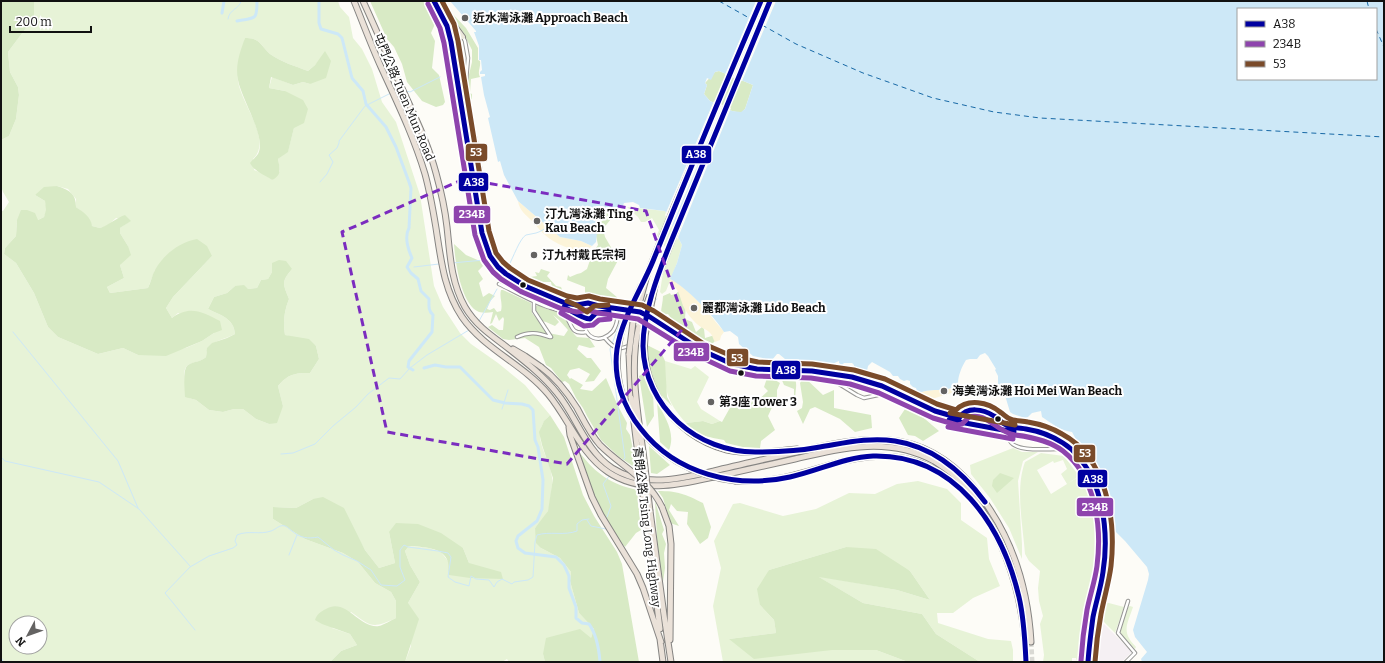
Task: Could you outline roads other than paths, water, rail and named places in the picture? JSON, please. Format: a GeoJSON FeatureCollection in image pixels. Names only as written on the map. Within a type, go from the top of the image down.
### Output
{"type":"FeatureCollection","features":[{"type":"Feature","properties":{"kind":"highway","name":"屯門公路 Tuen Mun Road"},"geometry":{"type":"LineString","coordinates":[[354,1],[409,131],[424,172],[433,210],[442,269],[450,294],[462,318],[480,337],[538,383],[552,399],[586,452],[596,463],[619,478],[632,483],[645,486],[664,486],[846,448],[882,446],[912,451],[924,456],[943,467],[962,482],[978,504],[998,538],[1012,572],[1019,598],[1025,642]]}},
{"type":"Feature","properties":{"kind":"highway","name":"屯門公路 Tuen Mun Road"},"geometry":{"type":"LineString","coordinates":[[363,1],[428,148],[436,171],[444,209],[450,262],[456,289],[464,306],[476,323],[486,333],[516,352]]}},
{"type":"Feature","properties":{"kind":"highway"},"geometry":{"type":"LineString","coordinates":[[761,1],[647,275],[628,314],[618,344],[616,360],[620,390],[625,404],[635,421],[658,447],[674,460],[693,470],[707,475],[736,481],[753,482],[796,475],[855,458],[890,456],[913,460],[933,469],[953,481],[978,504]]}},
{"type":"Feature","properties":{"kind":"highway"},"geometry":{"type":"LineString","coordinates":[[770,1],[684,208],[656,281],[644,336],[643,350],[652,386],[667,411],[690,433],[710,444],[727,450],[743,452],[808,449]]}},
{"type":"Feature","properties":{"kind":"highway","name":"青朗公路 Tsing Long Highway"},"geometry":{"type":"LineString","coordinates":[[647,275],[633,322],[630,340],[629,359],[632,408],[671,660]]}},
{"type":"Feature","properties":{"kind":"highway","name":"青朗公路 Tsing Long Highway"},"geometry":{"type":"LineString","coordinates":[[656,281],[639,326],[634,362],[637,407],[663,662]]}},
{"type":"Feature","properties":{"kind":"highway"},"geometry":{"type":"LineString","coordinates":[[516,352],[541,366],[557,381],[565,390],[594,438],[607,451],[642,478],[662,507],[669,526],[671,544],[671,660]]}},
{"type":"Feature","properties":{"kind":"highway"},"geometry":{"type":"LineString","coordinates":[[516,352],[555,390],[566,405],[595,453],[615,469],[630,476],[645,480],[663,480],[694,475],[808,449],[861,439],[894,440],[914,445],[940,456],[956,468],[971,483],[984,500],[1010,547],[1024,587],[1030,624],[1031,642]]}},
{"type":"Feature","properties":{"kind":"highway"},"geometry":{"type":"LineString","coordinates":[[569,427],[570,435],[592,497],[600,515],[637,574],[649,602],[661,642]]}},
{"type":"Feature","properties":{"kind":"main road"},"geometry":{"type":"LineString","coordinates":[[430,1],[447,26],[456,67],[482,233],[487,248],[494,262],[499,268],[515,281],[565,303],[581,305],[586,303],[640,312],[689,343],[712,356],[732,364],[768,370],[820,371],[846,375],[882,386],[929,409],[959,418],[1009,428],[1015,432],[1029,434],[1055,442],[1064,448],[1075,457],[1088,477],[1096,502],[1100,528],[1101,560],[1088,620],[1083,662]]}},
{"type":"Feature","properties":{"kind":"main road"},"geometry":{"type":"LineString","coordinates":[[434,1],[449,50],[478,234],[483,250],[496,271],[512,284],[585,319],[590,319],[594,314],[603,312],[638,317],[653,324],[699,353],[730,367],[757,373],[799,374],[841,379],[872,388],[924,412],[959,423],[1034,431],[1060,440],[1078,455],[1091,474],[1100,501],[1104,530],[1105,556],[1102,580],[1092,625],[1088,662]]}},
{"type":"Feature","properties":{"kind":"main road"},"geometry":{"type":"LineString","coordinates":[[438,12],[455,26],[463,37]]}},
{"type":"Feature","properties":{"kind":"main road"},"geometry":{"type":"LineString","coordinates":[[451,42],[457,36],[463,37]]}},
{"type":"Feature","properties":{"kind":"main road"},"geometry":{"type":"LineString","coordinates":[[590,304],[594,309],[594,314]]}},
{"type":"Feature","properties":{"kind":"main road"},"geometry":{"type":"LineString","coordinates":[[579,315],[578,310],[581,305]]}},
{"type":"Feature","properties":{"kind":"main road"},"geometry":{"type":"LineString","coordinates":[[959,418],[959,423]]}},
{"type":"Feature","properties":{"kind":"street"},"geometry":{"type":"LineString","coordinates":[[463,37],[468,58],[465,92],[477,146],[490,237],[494,248],[502,264],[519,277],[556,293],[573,298],[602,300],[611,304],[616,310],[618,317],[614,331],[605,338],[591,337],[586,332],[585,319]]}},
{"type":"Feature","properties":{"kind":"street"},"geometry":{"type":"LineString","coordinates":[[499,284],[534,302],[564,314],[575,331],[578,333],[586,332]]}},
{"type":"Feature","properties":{"kind":"street"},"geometry":{"type":"LineString","coordinates":[[517,337],[531,332],[551,337],[534,311],[534,302]]}},
{"type":"Feature","properties":{"kind":"street"},"geometry":{"type":"LineString","coordinates":[[605,338],[615,348],[639,342]]}},
{"type":"Feature","properties":{"kind":"street"},"geometry":{"type":"LineString","coordinates":[[712,356],[726,352],[747,367]]}},
{"type":"Feature","properties":{"kind":"street"},"geometry":{"type":"LineString","coordinates":[[828,377],[864,398],[878,395],[882,386]]}},
{"type":"Feature","properties":{"kind":"street"},"geometry":{"type":"LineString","coordinates":[[959,418],[960,414],[965,411],[976,409],[991,414],[1009,428],[1009,440],[1021,448],[1057,449]]}},
{"type":"Feature","properties":{"kind":"street"},"geometry":{"type":"LineString","coordinates":[[1126,662],[1135,653],[1118,633],[1128,601]]}},
{"type":"Feature","properties":{"kind":"water"},"geometry":{"type":"Polygon","coordinates":[[[450,1],[1384,1],[1384,662],[1142,662],[1141,659],[1147,652],[1135,637],[1133,630],[1148,580],[1149,574],[1147,567],[1110,526],[1104,496],[1107,489],[1107,483],[1099,482],[1072,432],[1049,422],[1042,417],[1041,411],[1032,413],[1025,418],[1010,412],[1004,392],[998,384],[996,369],[985,353],[980,355],[977,359],[966,360],[960,371],[958,383],[955,386],[920,393],[910,384],[910,381],[904,381],[898,376],[893,376],[890,372],[872,362],[868,366],[867,371],[863,371],[854,370],[854,365],[852,363],[844,363],[842,365],[839,361],[830,365],[808,360],[807,362],[802,361],[789,364],[779,354],[777,354],[772,360],[753,356],[739,344],[738,337],[730,331],[724,332],[700,303],[677,283],[670,279],[677,263],[682,245],[665,211],[640,208],[639,205],[633,202],[624,203],[622,208],[609,207],[601,209],[596,242],[592,246],[581,241],[560,237],[518,201],[504,175],[500,161],[498,162],[481,77],[485,76],[485,74],[480,74],[482,70],[481,60],[479,60],[479,46],[474,32],[476,32],[450,1]],[[719,71],[715,72],[711,80],[707,78],[705,83],[707,85],[704,94],[710,101],[732,111],[741,112],[745,109],[753,85],[719,71]]]}},
{"type":"Feature","properties":{"kind":"waterway"},"geometry":{"type":"LineString","coordinates":[[222,13],[224,1]]}},
{"type":"Feature","properties":{"kind":"waterway"},"geometry":{"type":"LineString","coordinates":[[228,19],[230,13],[239,6],[241,1]]}},
{"type":"Feature","properties":{"kind":"waterway"},"geometry":{"type":"LineString","coordinates":[[237,21],[254,17],[257,1]]}},
{"type":"Feature","properties":{"kind":"waterway"},"geometry":{"type":"LineString","coordinates":[[319,1],[319,23],[321,29],[338,34],[342,38],[352,78],[363,91],[366,104],[386,127],[396,147],[411,188],[407,239],[412,258],[407,267],[418,279],[421,291],[429,299],[429,306],[433,315],[432,332],[409,361],[408,367],[413,370]]}},
{"type":"Feature","properties":{"kind":"waterway"},"geometry":{"type":"LineString","coordinates":[[406,91],[410,92],[440,77]]}},
{"type":"Feature","properties":{"kind":"waterway"},"geometry":{"type":"LineString","coordinates":[[394,92],[401,91]]}},
{"type":"Feature","properties":{"kind":"waterway"},"geometry":{"type":"LineString","coordinates":[[320,182],[327,174],[333,162],[329,155],[337,148],[339,141],[365,106],[391,93]]}},
{"type":"Feature","properties":{"kind":"waterway"},"geometry":{"type":"LineString","coordinates":[[509,265],[519,244],[526,235],[538,233],[548,227]]}},
{"type":"Feature","properties":{"kind":"waterway"},"geometry":{"type":"LineString","coordinates":[[452,263],[484,260]]}},
{"type":"Feature","properties":{"kind":"waterway"},"geometry":{"type":"LineString","coordinates":[[414,267],[439,264]]}},
{"type":"Feature","properties":{"kind":"waterway"},"geometry":{"type":"LineString","coordinates":[[479,321],[497,289]]}},
{"type":"Feature","properties":{"kind":"waterway"},"geometry":{"type":"LineString","coordinates":[[653,301],[657,299]]}},
{"type":"Feature","properties":{"kind":"waterway"},"geometry":{"type":"LineString","coordinates":[[623,460],[625,458],[610,349],[622,318],[626,316]]}},
{"type":"Feature","properties":{"kind":"waterway"},"geometry":{"type":"LineString","coordinates":[[281,454],[293,453],[315,444],[333,426],[356,407],[368,394],[389,378],[400,379],[410,368],[427,355],[469,330]]}},
{"type":"Feature","properties":{"kind":"waterway"},"geometry":{"type":"LineString","coordinates":[[13,332],[118,461],[138,508]]}},
{"type":"Feature","properties":{"kind":"waterway"},"geometry":{"type":"LineString","coordinates":[[765,364],[766,358]]}},
{"type":"Feature","properties":{"kind":"waterway"},"geometry":{"type":"LineString","coordinates":[[424,368],[435,365],[460,367],[493,400],[505,403],[522,404],[529,406],[533,410],[535,440],[538,447],[543,480],[542,509],[537,521],[518,536],[516,541],[518,548],[525,553],[556,557],[564,565],[569,576],[569,588],[576,607],[576,618],[582,623],[589,624],[592,628],[597,642],[600,662]]}},
{"type":"Feature","properties":{"kind":"waterway"},"geometry":{"type":"LineString","coordinates":[[502,409],[508,390]]}},
{"type":"Feature","properties":{"kind":"waterway"},"geometry":{"type":"LineString","coordinates":[[1,457],[5,461],[99,482],[139,509],[190,566]]}},
{"type":"Feature","properties":{"kind":"waterway"},"geometry":{"type":"LineString","coordinates":[[607,517],[611,506],[603,484],[610,475]]}},
{"type":"Feature","properties":{"kind":"waterway"},"geometry":{"type":"LineString","coordinates":[[195,630],[165,593],[190,567],[209,556],[233,548],[237,545],[235,541],[237,535],[245,533],[263,533],[273,530],[279,526],[283,526],[287,527],[301,537],[318,537],[334,550],[357,561],[371,570],[381,585],[397,586],[405,580],[400,567],[400,550],[404,545],[408,547],[448,553],[451,557],[448,577],[455,582],[469,586],[471,576],[476,579],[489,580],[494,587],[497,582],[502,579],[512,584],[514,582],[528,580],[533,577],[535,542],[537,535],[577,531],[577,524],[582,520],[589,519]]}},
{"type":"Feature","properties":{"kind":"waterway"},"geometry":{"type":"LineString","coordinates":[[587,520],[591,526],[606,529]]}},
{"type":"Feature","properties":{"kind":"waterway"},"geometry":{"type":"LineString","coordinates":[[289,555],[297,535]]}},
{"type":"Feature","properties":{"kind":"tunnel"},"geometry":{"type":"LineString","coordinates":[[1025,642],[1026,662]]}},
{"type":"Feature","properties":{"kind":"tunnel"},"geometry":{"type":"LineString","coordinates":[[1031,642],[1032,662]]}},
{"type":"Feature","properties":{"kind":"place","name":"近水灣泳灘 Approach Beach"},"geometry":{"type":"Point","coordinates":[465,18]}},
{"type":"Feature","properties":{"kind":"place","name":"汀九灣泳灘 Ting Kau Beach"},"geometry":{"type":"Point","coordinates":[537,221]}},
{"type":"Feature","properties":{"kind":"place","name":"汀九村戴氏宗祠"},"geometry":{"type":"Point","coordinates":[534,255]}},
{"type":"Feature","properties":{"kind":"place","name":"麗都灣泳灘 Lido Beach"},"geometry":{"type":"Point","coordinates":[694,308]}},
{"type":"Feature","properties":{"kind":"place","name":"海美灣泳灘 Hoi Mei Wan Beach"},"geometry":{"type":"Point","coordinates":[944,391]}},
{"type":"Feature","properties":{"kind":"place","name":"第3座 Tower 3"},"geometry":{"type":"Point","coordinates":[711,402]}}]}
